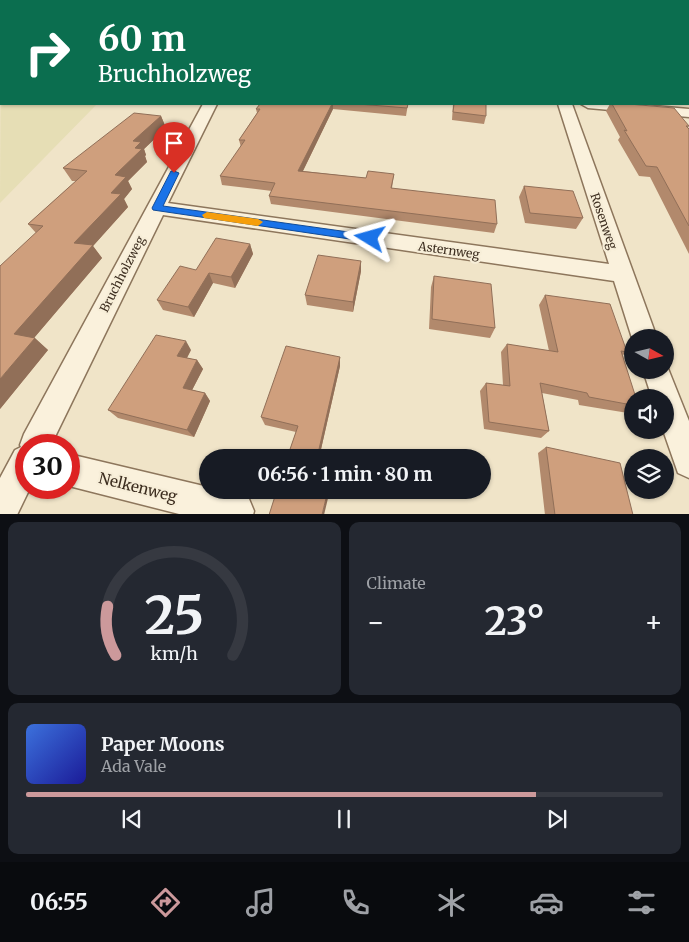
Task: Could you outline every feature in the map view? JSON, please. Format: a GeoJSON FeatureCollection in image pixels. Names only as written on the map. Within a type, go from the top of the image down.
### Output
{"type":"FeatureCollection","features":[{"type":"Feature","properties":{"kind":"street","name":"Bruchholzweg"},"geometry":{"type":"LineString","coordinates":[[40,434],[209,105]]}},
{"type":"Feature","properties":{"kind":"street","name":"Rosenweg"},"geometry":{"type":"LineString","coordinates":[[565,105],[642,329]]}},
{"type":"Feature","properties":{"kind":"street"},"geometry":{"type":"LineString","coordinates":[[599,105],[689,113]]}},
{"type":"Feature","properties":{"kind":"street","name":"Asternweg"},"geometry":{"type":"LineString","coordinates":[[157,208],[622,274]]}},
{"type":"Feature","properties":{"kind":"street"},"geometry":{"type":"LineString","coordinates":[[659,379],[689,462]]}},
{"type":"Feature","properties":{"kind":"street","name":"Nelkenweg"},"geometry":{"type":"LineString","coordinates":[[80,473],[237,511]]}},
{"type":"Feature","properties":{"kind":"street"},"geometry":{"type":"LineString","coordinates":[[0,513],[15,483]]}},
{"type":"Feature","properties":{"kind":"shaded area"},"geometry":{"type":"Polygon","coordinates":[[[1,105],[96,105],[0,203],[1,105]]]}},
{"type":"Feature","properties":{"kind":"building"},"geometry":{"type":"Polygon","coordinates":[[[259,105],[331,105],[298,171],[366,178],[368,171],[394,174],[391,188],[495,200],[497,224],[269,196],[275,183],[220,176],[245,140],[239,140],[260,109],[256,109],[259,105]]]}},
{"type":"Feature","properties":{"kind":"building"},"geometry":{"type":"Polygon","coordinates":[[[370,105],[408,105],[407,108],[370,105]]]}},
{"type":"Feature","properties":{"kind":"building"},"geometry":{"type":"Polygon","coordinates":[[[454,105],[486,105],[486,116],[453,112],[454,105]]]}},
{"type":"Feature","properties":{"kind":"building"},"geometry":{"type":"Polygon","coordinates":[[[613,105],[674,108],[689,126],[686,126],[689,129],[689,226],[657,167],[646,166],[624,130],[627,131],[613,105]]]}},
{"type":"Feature","properties":{"kind":"building"},"geometry":{"type":"Polygon","coordinates":[[[134,113],[161,116],[133,141],[141,142],[135,148],[142,149],[115,175],[126,177],[111,193],[121,194],[74,243],[93,245],[14,334],[35,338],[0,379],[0,266],[43,226],[28,224],[87,171],[63,168],[134,113]]]}},
{"type":"Feature","properties":{"kind":"building"},"geometry":{"type":"Polygon","coordinates":[[[524,186],[573,191],[583,218],[530,213],[524,186]]]}},
{"type":"Feature","properties":{"kind":"building"},"geometry":{"type":"Polygon","coordinates":[[[216,238],[250,244],[231,277],[209,273],[188,307],[157,300],[180,266],[196,270],[216,238]]]}},
{"type":"Feature","properties":{"kind":"building"},"geometry":{"type":"Polygon","coordinates":[[[318,255],[361,261],[353,302],[305,295],[318,255]]]}},
{"type":"Feature","properties":{"kind":"building"},"geometry":{"type":"Polygon","coordinates":[[[434,276],[491,284],[495,328],[432,319],[434,276]]]}},
{"type":"Feature","properties":{"kind":"building"},"geometry":{"type":"Polygon","coordinates":[[[545,295],[610,304],[624,344],[624,352],[621,351],[624,360],[624,379],[630,379],[633,389],[624,389],[624,404],[589,397],[587,393],[540,383],[549,431],[489,422],[486,383],[510,386],[507,344],[558,352],[545,295]]]}},
{"type":"Feature","properties":{"kind":"building"},"geometry":{"type":"Polygon","coordinates":[[[156,335],[186,341],[177,356],[197,360],[183,388],[205,393],[187,430],[108,410],[156,335]]]}},
{"type":"Feature","properties":{"kind":"building"},"geometry":{"type":"Polygon","coordinates":[[[286,346],[340,357],[319,449],[290,449],[298,426],[261,417],[286,346]]]}},
{"type":"Feature","properties":{"kind":"building"},"geometry":{"type":"Polygon","coordinates":[[[546,447],[620,463],[624,479],[624,499],[629,499],[633,514],[555,514],[546,447]]]}},
{"type":"Feature","properties":{"kind":"building"},"geometry":{"type":"Polygon","coordinates":[[[274,499],[326,499],[322,514],[269,514],[274,499]]]}},
{"type":"Feature","properties":{"kind":"slow traffic"},"geometry":{"type":"LineString","coordinates":[[207,215],[258,222]]}},
{"type":"Feature","properties":{"kind":"route"},"geometry":{"type":"LineString","coordinates":[[174,173],[157,208],[370,238]]}}]}
